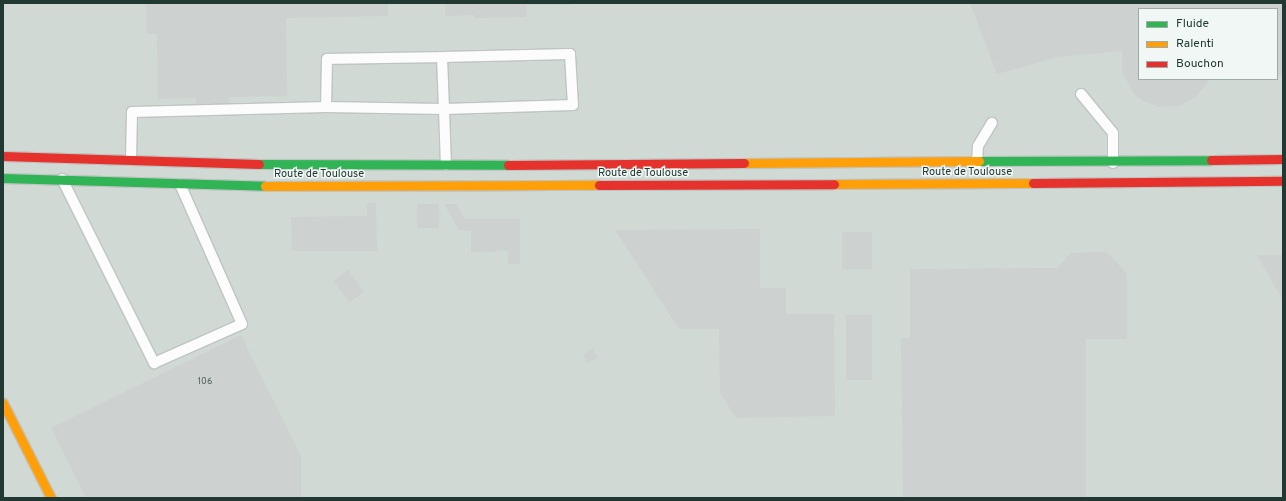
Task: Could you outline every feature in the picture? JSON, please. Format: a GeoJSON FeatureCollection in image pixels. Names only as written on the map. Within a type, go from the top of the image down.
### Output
{"type":"FeatureCollection","features":[{"type":"Feature","properties":{"kind":"main road"},"geometry":{"type":"LineString","coordinates":[[3,156],[314,166],[1283,159]]}},
{"type":"Feature","properties":{"kind":"main road","name":"Route de Toulouse"},"geometry":{"type":"LineString","coordinates":[[3,178],[180,184],[321,186],[977,184],[1283,181]]}},
{"type":"Feature","properties":{"kind":"main road"},"geometry":{"type":"LineString","coordinates":[[3,403],[51,498]]}},
{"type":"Feature","properties":{"kind":"lane"},"geometry":{"type":"LineString","coordinates":[[131,160],[132,112],[326,107],[444,108],[573,105],[570,54],[327,59],[326,107]]}},
{"type":"Feature","properties":{"kind":"lane"},"geometry":{"type":"LineString","coordinates":[[442,57],[446,165]]}},
{"type":"Feature","properties":{"kind":"lane"},"geometry":{"type":"LineString","coordinates":[[1081,94],[1113,133],[1113,183]]}},
{"type":"Feature","properties":{"kind":"lane"},"geometry":{"type":"LineString","coordinates":[[977,184],[978,146],[992,123]]}},
{"type":"Feature","properties":{"kind":"lane"},"geometry":{"type":"LineString","coordinates":[[62,179],[154,363],[242,324],[180,184]]}},
{"type":"Feature","properties":{"kind":"shaded area"},"geometry":{"type":"Polygon","coordinates":[[[3,3],[1283,3],[1283,498],[3,498],[3,3]]]}},
{"type":"Feature","properties":{"kind":"building"},"geometry":{"type":"Polygon","coordinates":[[[146,3],[388,3],[388,16],[286,18],[287,96],[229,97],[229,107],[196,108],[196,98],[158,99],[157,34],[147,34],[146,3]]]}},
{"type":"Feature","properties":{"kind":"building"},"geometry":{"type":"Polygon","coordinates":[[[445,3],[570,3],[570,5],[527,5],[526,17],[474,18],[474,15],[445,16],[445,3]]]}},
{"type":"Feature","properties":{"kind":"building"},"geometry":{"type":"Polygon","coordinates":[[[970,3],[1283,3],[1283,75],[1278,75],[1278,8],[1138,8],[1138,80],[1209,80],[1196,97],[1179,106],[1159,107],[1142,100],[1134,94],[1122,72],[1122,51],[1058,57],[997,74],[970,3]]]}},
{"type":"Feature","properties":{"kind":"building"},"geometry":{"type":"Polygon","coordinates":[[[367,203],[376,203],[377,251],[292,251],[291,217],[367,216],[367,203]]]}},
{"type":"Feature","properties":{"kind":"building"},"geometry":{"type":"Polygon","coordinates":[[[417,204],[439,204],[439,228],[417,228],[417,204]]]}},
{"type":"Feature","properties":{"kind":"building"},"geometry":{"type":"Polygon","coordinates":[[[444,204],[456,204],[465,219],[520,219],[520,264],[508,264],[508,251],[471,252],[471,231],[459,230],[444,204]]]}},
{"type":"Feature","properties":{"kind":"building"},"geometry":{"type":"Polygon","coordinates":[[[760,229],[760,288],[786,288],[786,314],[834,314],[835,416],[736,418],[720,393],[719,329],[679,329],[615,230],[760,229]]]}},
{"type":"Feature","properties":{"kind":"building"},"geometry":{"type":"Polygon","coordinates":[[[842,232],[872,232],[872,269],[842,269],[842,232]]]}},
{"type":"Feature","properties":{"kind":"building"},"geometry":{"type":"Polygon","coordinates":[[[1107,252],[1127,274],[1127,339],[1086,339],[1086,497],[903,498],[901,338],[910,338],[910,269],[1057,268],[1071,253],[1107,252]]]}},
{"type":"Feature","properties":{"kind":"building"},"geometry":{"type":"Polygon","coordinates":[[[1257,255],[1283,255],[1283,301],[1257,255]]]}},
{"type":"Feature","properties":{"kind":"building"},"geometry":{"type":"Polygon","coordinates":[[[348,270],[364,292],[349,302],[333,281],[348,270]]]}},
{"type":"Feature","properties":{"kind":"building"},"geometry":{"type":"Polygon","coordinates":[[[846,315],[872,315],[872,380],[846,380],[846,315]]]}},
{"type":"Feature","properties":{"kind":"building"},"geometry":{"type":"Polygon","coordinates":[[[241,335],[301,456],[301,498],[86,498],[51,428],[241,335]]]}},
{"type":"Feature","properties":{"kind":"building"},"geometry":{"type":"Polygon","coordinates":[[[593,349],[598,358],[587,363],[583,355],[593,349]]]}},
{"type":"Feature","properties":{"kind":"traffic: fast"},"geometry":{"type":"LineString","coordinates":[[979,161],[1211,160]]}},
{"type":"Feature","properties":{"kind":"traffic: fast"},"geometry":{"type":"LineString","coordinates":[[259,164],[508,165]]}},
{"type":"Feature","properties":{"kind":"traffic: fast"},"geometry":{"type":"LineString","coordinates":[[3,178],[265,186]]}},
{"type":"Feature","properties":{"kind":"traffic: slow"},"geometry":{"type":"LineString","coordinates":[[744,163],[979,161]]}},
{"type":"Feature","properties":{"kind":"traffic: slow"},"geometry":{"type":"LineString","coordinates":[[834,184],[1033,183]]}},
{"type":"Feature","properties":{"kind":"traffic: slow"},"geometry":{"type":"LineString","coordinates":[[265,186],[599,185]]}},
{"type":"Feature","properties":{"kind":"traffic: slow"},"geometry":{"type":"LineString","coordinates":[[3,403],[51,498]]}},
{"type":"Feature","properties":{"kind":"traffic: jam"},"geometry":{"type":"LineString","coordinates":[[3,156],[259,164]]}},
{"type":"Feature","properties":{"kind":"traffic: jam"},"geometry":{"type":"LineString","coordinates":[[1211,160],[1283,159]]}},
{"type":"Feature","properties":{"kind":"traffic: jam"},"geometry":{"type":"LineString","coordinates":[[508,165],[744,163]]}},
{"type":"Feature","properties":{"kind":"traffic: jam"},"geometry":{"type":"LineString","coordinates":[[1033,183],[1283,181]]}},
{"type":"Feature","properties":{"kind":"traffic: jam"},"geometry":{"type":"LineString","coordinates":[[599,185],[834,184]]}}]}
